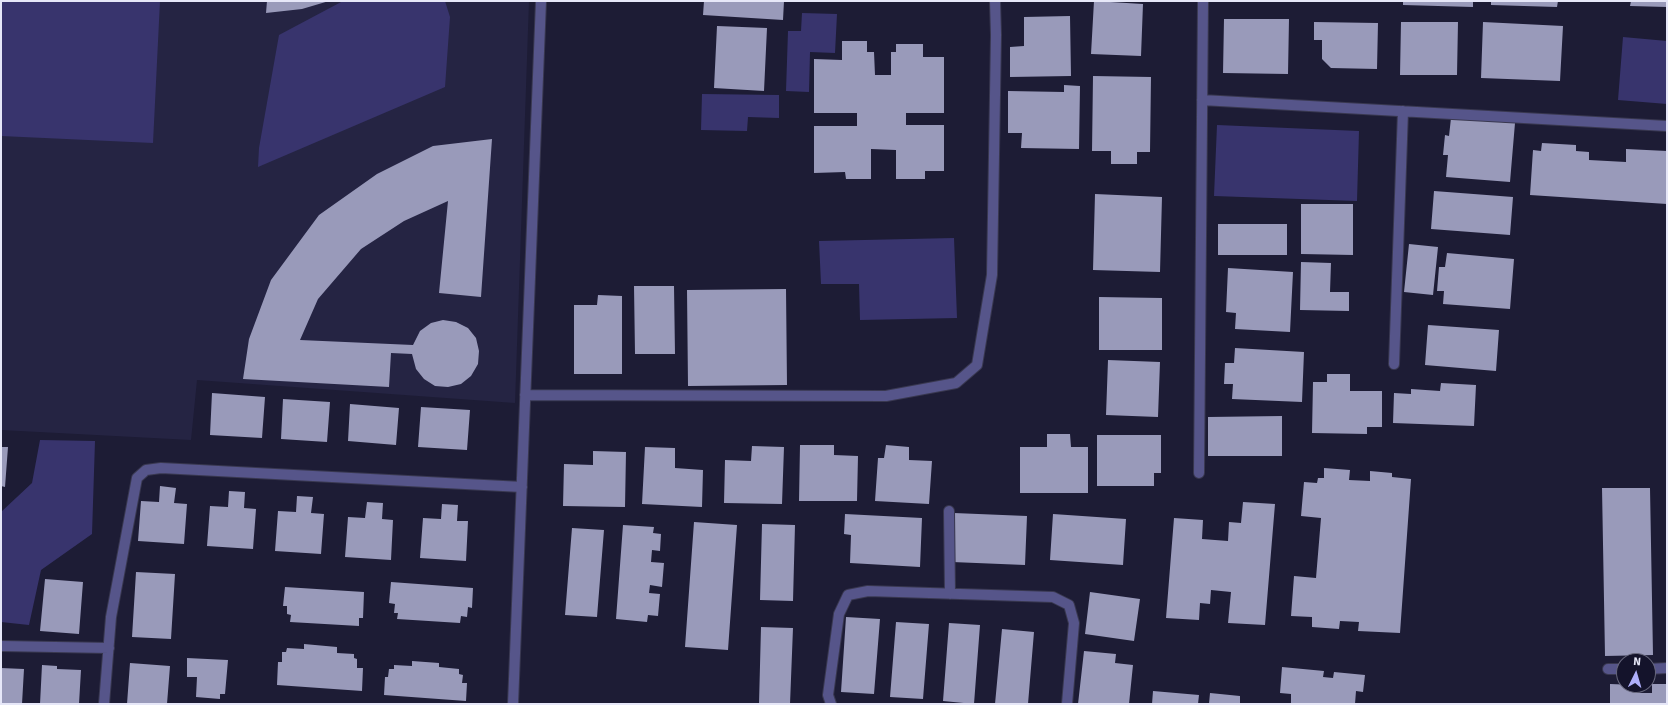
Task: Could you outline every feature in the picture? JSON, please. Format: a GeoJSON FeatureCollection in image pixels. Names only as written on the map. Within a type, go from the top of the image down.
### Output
{"type":"FeatureCollection","features":[{"type":"Feature","properties":{"kind":"street"},"geometry":{"type":"LineString","coordinates":[[513,704],[541,1]]}},
{"type":"Feature","properties":{"kind":"street"},"geometry":{"type":"LineString","coordinates":[[526,395],[886,396],[956,383],[977,365],[992,275],[996,35],[995,1]]}},
{"type":"Feature","properties":{"kind":"street"},"geometry":{"type":"LineString","coordinates":[[1199,473],[1203,1]]}},
{"type":"Feature","properties":{"kind":"street"},"geometry":{"type":"LineString","coordinates":[[1202,100],[1667,126]]}},
{"type":"Feature","properties":{"kind":"street"},"geometry":{"type":"LineString","coordinates":[[1394,364],[1402,111]]}},
{"type":"Feature","properties":{"kind":"street"},"geometry":{"type":"LineString","coordinates":[[104,704],[112,617],[137,478],[146,470],[161,468],[522,487]]}},
{"type":"Feature","properties":{"kind":"street"},"geometry":{"type":"LineString","coordinates":[[949,511],[950,594]]}},
{"type":"Feature","properties":{"kind":"street"},"geometry":{"type":"LineString","coordinates":[[831,704],[828,695],[838,614],[848,595],[868,591],[1053,597],[1069,605],[1074,622],[1067,704]]}},
{"type":"Feature","properties":{"kind":"street"},"geometry":{"type":"LineString","coordinates":[[1,646],[109,648]]}},
{"type":"Feature","properties":{"kind":"street"},"geometry":{"type":"LineString","coordinates":[[1656,669],[1667,668]]}},
{"type":"Feature","properties":{"kind":"street"},"geometry":{"type":"LineString","coordinates":[[1608,669],[1616,669]]}},
{"type":"Feature","properties":{"kind":"shaded area"},"geometry":{"type":"Polygon","coordinates":[[[1,1],[529,1],[515,403],[197,380],[191,440],[1,430],[1,1]]]}},
{"type":"Feature","properties":{"kind":"shaded area"},"geometry":{"type":"Polygon","coordinates":[[[1,1],[160,1],[153,143],[1,136],[1,1]]]}},
{"type":"Feature","properties":{"kind":"shaded area"},"geometry":{"type":"Polygon","coordinates":[[[343,1],[445,1],[450,17],[445,87],[258,167],[259,148],[279,35],[343,1]]]}},
{"type":"Feature","properties":{"kind":"shaded area"},"geometry":{"type":"Polygon","coordinates":[[[802,13],[837,14],[835,53],[810,52],[809,92],[786,91],[788,31],[801,31],[802,13]]]}},
{"type":"Feature","properties":{"kind":"shaded area"},"geometry":{"type":"Polygon","coordinates":[[[1623,37],[1667,41],[1667,104],[1618,100],[1623,37]]]}},
{"type":"Feature","properties":{"kind":"shaded area"},"geometry":{"type":"Polygon","coordinates":[[[702,94],[779,95],[779,118],[748,117],[747,131],[701,130],[702,94]]]}},
{"type":"Feature","properties":{"kind":"shaded area"},"geometry":{"type":"Polygon","coordinates":[[[1217,125],[1359,131],[1357,201],[1214,196],[1217,125]]]}},
{"type":"Feature","properties":{"kind":"shaded area"},"geometry":{"type":"Polygon","coordinates":[[[954,238],[957,318],[860,320],[859,284],[821,284],[819,241],[954,238]]]}},
{"type":"Feature","properties":{"kind":"shaded area"},"geometry":{"type":"Polygon","coordinates":[[[40,440],[95,441],[92,534],[41,570],[29,625],[1,622],[1,512],[32,483],[40,440]]]}},
{"type":"Feature","properties":{"kind":"building"},"geometry":{"type":"Polygon","coordinates":[[[267,1],[329,1],[302,9],[266,13],[267,1]]]}},
{"type":"Feature","properties":{"kind":"building"},"geometry":{"type":"Polygon","coordinates":[[[704,1],[784,1],[783,20],[703,15],[704,1]]]}},
{"type":"Feature","properties":{"kind":"building"},"geometry":{"type":"Polygon","coordinates":[[[1094,1],[1143,4],[1141,56],[1091,54],[1094,1]]]}},
{"type":"Feature","properties":{"kind":"building"},"geometry":{"type":"Polygon","coordinates":[[[1403,1],[1473,1],[1473,7],[1403,5],[1403,1]]]}},
{"type":"Feature","properties":{"kind":"building"},"geometry":{"type":"Polygon","coordinates":[[[1491,1],[1558,1],[1557,7],[1491,5],[1491,1]]]}},
{"type":"Feature","properties":{"kind":"building"},"geometry":{"type":"Polygon","coordinates":[[[1631,1],[1667,1],[1667,7],[1630,6],[1631,1]]]}},
{"type":"Feature","properties":{"kind":"building"},"geometry":{"type":"Polygon","coordinates":[[[1070,16],[1071,76],[1010,77],[1010,47],[1024,46],[1024,17],[1070,16]]]}},
{"type":"Feature","properties":{"kind":"building"},"geometry":{"type":"Polygon","coordinates":[[[1224,19],[1289,19],[1288,74],[1223,73],[1224,19]]]}},
{"type":"Feature","properties":{"kind":"building"},"geometry":{"type":"Polygon","coordinates":[[[1314,22],[1378,23],[1377,69],[1331,68],[1322,59],[1322,40],[1314,40],[1314,22]]]}},
{"type":"Feature","properties":{"kind":"building"},"geometry":{"type":"Polygon","coordinates":[[[1401,22],[1458,22],[1457,75],[1400,75],[1401,22]]]}},
{"type":"Feature","properties":{"kind":"building"},"geometry":{"type":"Polygon","coordinates":[[[1483,22],[1563,26],[1560,81],[1481,78],[1483,22]]]}},
{"type":"Feature","properties":{"kind":"building"},"geometry":{"type":"Polygon","coordinates":[[[717,26],[767,28],[764,91],[714,88],[717,26]]]}},
{"type":"Feature","properties":{"kind":"building"},"geometry":{"type":"Polygon","coordinates":[[[842,41],[867,41],[867,52],[874,52],[875,75],[891,75],[891,52],[896,52],[896,44],[923,44],[923,57],[944,57],[944,113],[906,113],[906,125],[944,125],[944,171],[925,171],[925,179],[896,179],[896,150],[871,149],[871,179],[846,179],[845,172],[814,173],[814,126],[857,126],[857,113],[814,113],[814,59],[842,60],[842,41]]]}},
{"type":"Feature","properties":{"kind":"building"},"geometry":{"type":"Polygon","coordinates":[[[1093,76],[1151,77],[1150,152],[1137,152],[1137,164],[1111,164],[1111,151],[1092,151],[1093,76]]]}},
{"type":"Feature","properties":{"kind":"building"},"geometry":{"type":"Polygon","coordinates":[[[1064,85],[1080,86],[1079,149],[1021,148],[1022,133],[1008,133],[1008,91],[1064,92],[1064,85]]]}},
{"type":"Feature","properties":{"kind":"building"},"geometry":{"type":"Polygon","coordinates":[[[1451,118],[1515,123],[1510,182],[1446,177],[1448,155],[1443,155],[1445,135],[1449,136],[1451,118]]]}},
{"type":"Feature","properties":{"kind":"building"},"geometry":{"type":"Polygon","coordinates":[[[492,139],[481,297],[439,293],[448,201],[404,221],[361,249],[318,299],[300,340],[413,345],[420,331],[431,323],[443,320],[456,322],[468,328],[476,338],[479,351],[478,364],[471,376],[461,384],[448,387],[435,386],[424,379],[416,369],[412,354],[391,353],[389,387],[243,379],[249,339],[271,280],[319,215],[377,174],[433,146],[492,139]]]}},
{"type":"Feature","properties":{"kind":"building"},"geometry":{"type":"Polygon","coordinates":[[[1542,143],[1576,145],[1576,151],[1589,152],[1589,160],[1626,162],[1626,149],[1667,151],[1667,204],[1530,195],[1533,150],[1541,151],[1542,143]]]}},
{"type":"Feature","properties":{"kind":"building"},"geometry":{"type":"Polygon","coordinates":[[[1434,191],[1513,197],[1510,235],[1431,229],[1434,191]]]}},
{"type":"Feature","properties":{"kind":"building"},"geometry":{"type":"Polygon","coordinates":[[[1095,194],[1162,197],[1160,272],[1093,270],[1095,194]]]}},
{"type":"Feature","properties":{"kind":"building"},"geometry":{"type":"Polygon","coordinates":[[[1301,204],[1353,204],[1353,255],[1301,254],[1301,204]]]}},
{"type":"Feature","properties":{"kind":"building"},"geometry":{"type":"Polygon","coordinates":[[[1218,224],[1287,224],[1287,255],[1218,255],[1218,224]]]}},
{"type":"Feature","properties":{"kind":"building"},"geometry":{"type":"Polygon","coordinates":[[[1409,244],[1438,247],[1433,295],[1404,292],[1409,244]]]}},
{"type":"Feature","properties":{"kind":"building"},"geometry":{"type":"Polygon","coordinates":[[[1447,253],[1514,259],[1510,309],[1443,304],[1444,291],[1437,291],[1439,267],[1445,267],[1447,253]]]}},
{"type":"Feature","properties":{"kind":"building"},"geometry":{"type":"Polygon","coordinates":[[[1301,262],[1331,263],[1330,292],[1349,292],[1349,311],[1300,310],[1301,262]]]}},
{"type":"Feature","properties":{"kind":"building"},"geometry":{"type":"Polygon","coordinates":[[[1228,268],[1293,272],[1290,332],[1235,329],[1236,313],[1226,312],[1228,268]]]}},
{"type":"Feature","properties":{"kind":"building"},"geometry":{"type":"Polygon","coordinates":[[[634,286],[674,286],[675,354],[635,354],[634,286]]]}},
{"type":"Feature","properties":{"kind":"building"},"geometry":{"type":"Polygon","coordinates":[[[786,289],[787,385],[688,386],[687,290],[786,289]]]}},
{"type":"Feature","properties":{"kind":"building"},"geometry":{"type":"Polygon","coordinates":[[[598,295],[622,296],[622,374],[574,374],[574,305],[597,305],[598,295]]]}},
{"type":"Feature","properties":{"kind":"building"},"geometry":{"type":"Polygon","coordinates":[[[1099,297],[1162,298],[1162,350],[1099,350],[1099,297]]]}},
{"type":"Feature","properties":{"kind":"building"},"geometry":{"type":"Polygon","coordinates":[[[1428,325],[1499,330],[1496,371],[1425,365],[1428,325]]]}},
{"type":"Feature","properties":{"kind":"building"},"geometry":{"type":"Polygon","coordinates":[[[1235,348],[1304,352],[1302,402],[1232,399],[1233,384],[1224,384],[1225,363],[1234,363],[1235,348]]]}},
{"type":"Feature","properties":{"kind":"building"},"geometry":{"type":"Polygon","coordinates":[[[1108,360],[1160,362],[1158,417],[1106,415],[1108,360]]]}},
{"type":"Feature","properties":{"kind":"building"},"geometry":{"type":"Polygon","coordinates":[[[1327,374],[1350,374],[1350,391],[1382,391],[1382,427],[1367,427],[1367,434],[1312,433],[1313,382],[1327,382],[1327,374]]]}},
{"type":"Feature","properties":{"kind":"building"},"geometry":{"type":"Polygon","coordinates":[[[1441,383],[1476,385],[1474,426],[1393,423],[1394,393],[1411,394],[1411,389],[1440,391],[1441,383]]]}},
{"type":"Feature","properties":{"kind":"building"},"geometry":{"type":"Polygon","coordinates":[[[212,393],[265,397],[262,438],[210,435],[212,393]]]}},
{"type":"Feature","properties":{"kind":"building"},"geometry":{"type":"Polygon","coordinates":[[[283,399],[330,402],[327,442],[281,439],[283,399]]]}},
{"type":"Feature","properties":{"kind":"building"},"geometry":{"type":"Polygon","coordinates":[[[350,404],[399,408],[396,445],[348,441],[350,404]]]}},
{"type":"Feature","properties":{"kind":"building"},"geometry":{"type":"Polygon","coordinates":[[[421,407],[470,410],[467,450],[418,447],[421,407]]]}},
{"type":"Feature","properties":{"kind":"building"},"geometry":{"type":"Polygon","coordinates":[[[1282,416],[1282,456],[1208,456],[1208,417],[1282,416]]]}},
{"type":"Feature","properties":{"kind":"building"},"geometry":{"type":"Polygon","coordinates":[[[1047,434],[1070,434],[1071,447],[1088,447],[1088,493],[1020,493],[1020,447],[1047,447],[1047,434]]]}},
{"type":"Feature","properties":{"kind":"building"},"geometry":{"type":"Polygon","coordinates":[[[1097,435],[1161,435],[1161,473],[1154,473],[1154,486],[1097,486],[1097,435]]]}},
{"type":"Feature","properties":{"kind":"building"},"geometry":{"type":"Polygon","coordinates":[[[800,445],[834,445],[834,455],[858,456],[857,501],[799,501],[800,445]]]}},
{"type":"Feature","properties":{"kind":"building"},"geometry":{"type":"Polygon","coordinates":[[[886,445],[909,447],[909,460],[932,461],[929,504],[875,501],[878,458],[884,458],[886,445]]]}},
{"type":"Feature","properties":{"kind":"building"},"geometry":{"type":"Polygon","coordinates":[[[752,446],[784,447],[782,504],[724,503],[725,460],[751,461],[752,446]]]}},
{"type":"Feature","properties":{"kind":"building"},"geometry":{"type":"Polygon","coordinates":[[[1,447],[8,447],[5,487],[1,486],[1,447]]]}},
{"type":"Feature","properties":{"kind":"building"},"geometry":{"type":"Polygon","coordinates":[[[645,447],[675,448],[675,468],[703,470],[702,507],[642,504],[645,447]]]}},
{"type":"Feature","properties":{"kind":"building"},"geometry":{"type":"Polygon","coordinates":[[[593,451],[626,452],[625,507],[563,506],[564,464],[593,465],[593,451]]]}},
{"type":"Feature","properties":{"kind":"building"},"geometry":{"type":"Polygon","coordinates":[[[1324,468],[1350,470],[1349,480],[1370,481],[1370,471],[1392,473],[1392,477],[1411,479],[1400,633],[1358,631],[1359,622],[1340,621],[1339,629],[1312,627],[1312,617],[1291,616],[1294,576],[1316,578],[1321,518],[1301,516],[1304,482],[1317,483],[1318,478],[1324,478],[1324,468]]]}},
{"type":"Feature","properties":{"kind":"building"},"geometry":{"type":"Polygon","coordinates":[[[160,486],[176,488],[174,503],[187,504],[184,544],[138,541],[141,501],[159,502],[160,486]]]}},
{"type":"Feature","properties":{"kind":"building"},"geometry":{"type":"Polygon","coordinates":[[[1602,488],[1650,488],[1653,653],[1616,653],[1616,656],[1605,656],[1602,488]]]}},
{"type":"Feature","properties":{"kind":"building"},"geometry":{"type":"Polygon","coordinates":[[[229,491],[245,492],[244,508],[256,509],[253,549],[207,546],[210,506],[228,507],[229,491]]]}},
{"type":"Feature","properties":{"kind":"building"},"geometry":{"type":"Polygon","coordinates":[[[297,496],[313,497],[311,513],[324,514],[321,554],[275,551],[278,511],[296,512],[297,496]]]}},
{"type":"Feature","properties":{"kind":"building"},"geometry":{"type":"Polygon","coordinates":[[[367,502],[383,503],[382,519],[393,520],[391,560],[345,557],[348,517],[365,518],[367,502]]]}},
{"type":"Feature","properties":{"kind":"building"},"geometry":{"type":"Polygon","coordinates":[[[1243,502],[1275,504],[1265,625],[1228,623],[1231,592],[1211,590],[1210,604],[1200,603],[1199,620],[1166,618],[1174,518],[1203,520],[1202,539],[1228,541],[1229,522],[1241,523],[1243,502]]]}},
{"type":"Feature","properties":{"kind":"building"},"geometry":{"type":"Polygon","coordinates":[[[442,504],[458,505],[457,521],[468,521],[466,561],[420,558],[423,518],[441,519],[442,504]]]}},
{"type":"Feature","properties":{"kind":"building"},"geometry":{"type":"Polygon","coordinates":[[[954,513],[1027,516],[1025,565],[952,562],[954,513]]]}},
{"type":"Feature","properties":{"kind":"building"},"geometry":{"type":"Polygon","coordinates":[[[845,514],[922,518],[920,567],[850,563],[851,535],[844,534],[845,514]]]}},
{"type":"Feature","properties":{"kind":"building"},"geometry":{"type":"Polygon","coordinates":[[[1053,514],[1126,519],[1123,565],[1050,560],[1053,514]]]}},
{"type":"Feature","properties":{"kind":"building"},"geometry":{"type":"Polygon","coordinates":[[[694,522],[737,525],[728,650],[685,647],[694,522]]]}},
{"type":"Feature","properties":{"kind":"building"},"geometry":{"type":"Polygon","coordinates":[[[762,524],[795,525],[793,601],[760,600],[762,524]]]}},
{"type":"Feature","properties":{"kind":"building"},"geometry":{"type":"Polygon","coordinates":[[[623,525],[654,527],[653,533],[661,534],[660,551],[652,550],[651,562],[664,563],[662,587],[650,585],[649,593],[660,594],[658,616],[648,615],[647,622],[616,619],[623,525]]]}},
{"type":"Feature","properties":{"kind":"building"},"geometry":{"type":"Polygon","coordinates":[[[572,528],[604,530],[597,617],[565,615],[572,528]]]}},
{"type":"Feature","properties":{"kind":"building"},"geometry":{"type":"Polygon","coordinates":[[[136,572],[175,574],[171,639],[132,637],[136,572]]]}},
{"type":"Feature","properties":{"kind":"building"},"geometry":{"type":"Polygon","coordinates":[[[45,579],[83,582],[79,634],[40,631],[45,579]]]}},
{"type":"Feature","properties":{"kind":"building"},"geometry":{"type":"Polygon","coordinates":[[[391,582],[473,588],[472,608],[468,607],[467,617],[461,616],[460,623],[397,619],[398,613],[394,613],[395,604],[389,603],[391,582]]]}},
{"type":"Feature","properties":{"kind":"building"},"geometry":{"type":"Polygon","coordinates":[[[285,587],[364,592],[363,618],[359,618],[359,626],[290,622],[291,615],[287,614],[287,606],[283,606],[285,587]]]}},
{"type":"Feature","properties":{"kind":"building"},"geometry":{"type":"Polygon","coordinates":[[[1090,592],[1140,599],[1134,641],[1085,634],[1090,592]]]}},
{"type":"Feature","properties":{"kind":"building"},"geometry":{"type":"Polygon","coordinates":[[[846,617],[880,619],[874,694],[841,692],[846,617]]]}},
{"type":"Feature","properties":{"kind":"building"},"geometry":{"type":"Polygon","coordinates":[[[896,622],[929,624],[923,699],[890,697],[896,622]]]}},
{"type":"Feature","properties":{"kind":"building"},"geometry":{"type":"Polygon","coordinates":[[[949,623],[980,625],[974,704],[943,701],[949,623]]]}},
{"type":"Feature","properties":{"kind":"building"},"geometry":{"type":"Polygon","coordinates":[[[761,627],[793,628],[790,704],[759,704],[761,627]]]}},
{"type":"Feature","properties":{"kind":"building"},"geometry":{"type":"Polygon","coordinates":[[[1002,629],[1034,632],[1028,704],[995,704],[1002,629]]]}},
{"type":"Feature","properties":{"kind":"building"},"geometry":{"type":"Polygon","coordinates":[[[304,644],[337,647],[337,653],[354,654],[354,658],[357,659],[357,668],[363,668],[362,691],[277,685],[278,662],[282,662],[282,652],[286,652],[287,648],[304,649],[304,644]]]}},
{"type":"Feature","properties":{"kind":"building"},"geometry":{"type":"Polygon","coordinates":[[[1084,651],[1116,654],[1115,663],[1133,665],[1129,704],[1078,704],[1084,651]]]}},
{"type":"Feature","properties":{"kind":"building"},"geometry":{"type":"Polygon","coordinates":[[[187,658],[228,660],[225,694],[220,694],[220,699],[196,697],[197,677],[187,677],[187,658]]]}},
{"type":"Feature","properties":{"kind":"building"},"geometry":{"type":"Polygon","coordinates":[[[412,661],[439,663],[439,667],[459,669],[459,674],[463,675],[462,683],[467,683],[466,701],[384,695],[385,677],[388,677],[389,669],[394,669],[394,665],[412,666],[412,661]]]}},
{"type":"Feature","properties":{"kind":"building"},"geometry":{"type":"Polygon","coordinates":[[[130,663],[170,666],[167,704],[127,704],[130,663]]]}},
{"type":"Feature","properties":{"kind":"building"},"geometry":{"type":"Polygon","coordinates":[[[42,665],[57,666],[57,669],[81,670],[79,704],[40,704],[42,665]]]}},
{"type":"Feature","properties":{"kind":"building"},"geometry":{"type":"Polygon","coordinates":[[[1282,667],[1324,671],[1323,677],[1333,678],[1334,672],[1365,675],[1363,692],[1356,691],[1355,704],[1291,704],[1291,694],[1280,693],[1282,667]]]}},
{"type":"Feature","properties":{"kind":"building"},"geometry":{"type":"Polygon","coordinates":[[[1,668],[24,669],[22,704],[1,704],[1,668]]]}},
{"type":"Feature","properties":{"kind":"building"},"geometry":{"type":"Polygon","coordinates":[[[1610,684],[1616,684],[1616,693],[1656,693],[1656,684],[1667,684],[1667,704],[1610,704],[1610,684]]]}},
{"type":"Feature","properties":{"kind":"building"},"geometry":{"type":"Polygon","coordinates":[[[1153,691],[1199,695],[1198,704],[1152,704],[1153,691]]]}},
{"type":"Feature","properties":{"kind":"building"},"geometry":{"type":"Polygon","coordinates":[[[1210,693],[1240,696],[1240,704],[1209,704],[1210,693]]]}}]}
